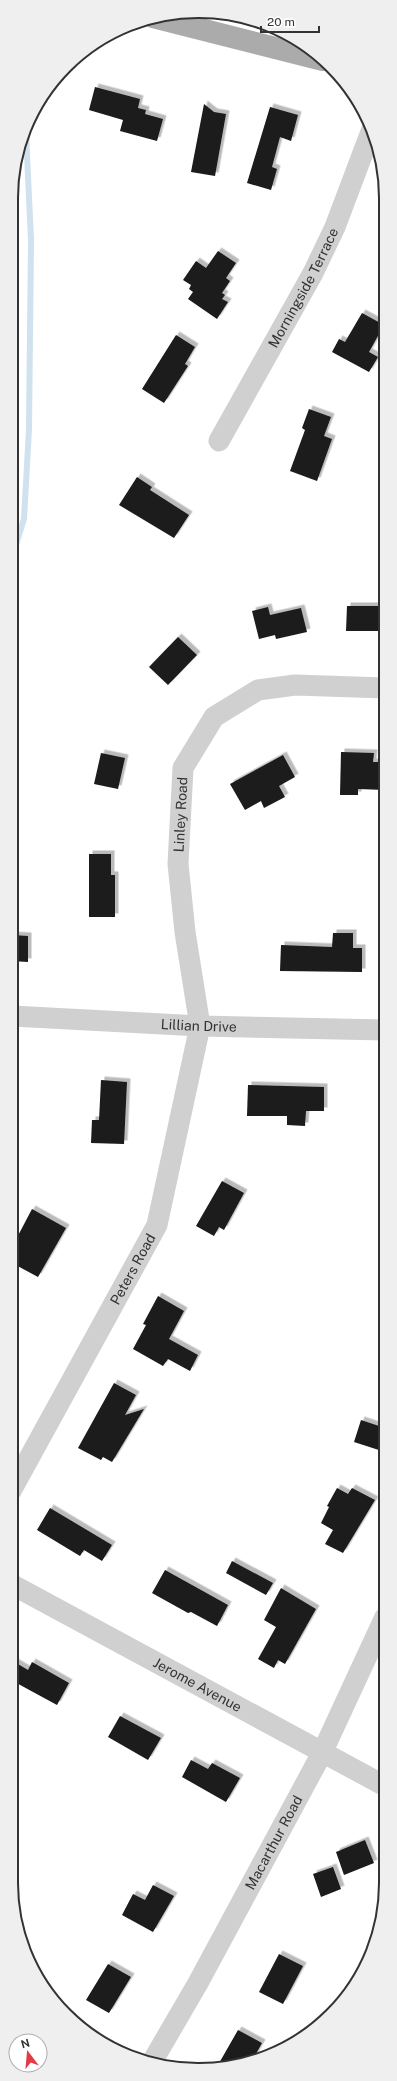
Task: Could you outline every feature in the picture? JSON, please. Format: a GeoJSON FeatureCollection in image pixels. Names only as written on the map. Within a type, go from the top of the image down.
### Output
{"type":"FeatureCollection","features":[{"type":"Feature","properties":{"kind":"main road"},"geometry":{"type":"LineString","coordinates":[[167,21],[310,57]]}},
{"type":"Feature","properties":{"kind":"street","name":"Morningside Terrace"},"geometry":{"type":"LineString","coordinates":[[219,441],[313,273],[336,227],[368,138]]}},
{"type":"Feature","properties":{"kind":"street","name":"Linley Road"},"geometry":{"type":"LineString","coordinates":[[200,1026],[185,932],[178,864],[183,768],[214,718],[258,690],[295,685],[379,688]]}},
{"type":"Feature","properties":{"kind":"street","name":"Lillian Drive"},"geometry":{"type":"LineString","coordinates":[[18,1016],[200,1026],[379,1030]]}},
{"type":"Feature","properties":{"kind":"street","name":"Peters Road"},"geometry":{"type":"LineString","coordinates":[[18,1478],[157,1226],[200,1026]]}},
{"type":"Feature","properties":{"kind":"street","name":"Jerome Avenue"},"geometry":{"type":"LineString","coordinates":[[18,1588],[379,1783]]}},
{"type":"Feature","properties":{"kind":"street","name":"Macarthur Road"},"geometry":{"type":"LineString","coordinates":[[155,2058],[198,1983],[322,1753],[379,1630]]}},
{"type":"Feature","properties":{"kind":"building"},"geometry":{"type":"Polygon","coordinates":[[[95,87],[140,99],[138,108],[146,110],[145,114],[163,119],[157,141],[120,131],[123,120],[89,110],[95,87]]]}},
{"type":"Feature","properties":{"kind":"building"},"geometry":{"type":"Polygon","coordinates":[[[204,104],[214,112],[226,114],[215,176],[191,172],[204,104]]]}},
{"type":"Feature","properties":{"kind":"building"},"geometry":{"type":"Polygon","coordinates":[[[270,107],[298,115],[291,141],[280,137],[272,167],[277,169],[271,190],[247,183],[270,107]]]}},
{"type":"Feature","properties":{"kind":"building"},"geometry":{"type":"Polygon","coordinates":[[[218,251],[236,263],[226,278],[230,281],[222,293],[225,295],[222,299],[228,302],[217,319],[188,299],[193,292],[189,289],[191,285],[183,280],[196,261],[206,268],[218,251]]]}},
{"type":"Feature","properties":{"kind":"building"},"geometry":{"type":"Polygon","coordinates":[[[362,313],[379,322],[379,334],[369,352],[378,357],[369,372],[332,352],[339,339],[345,342],[362,313]]]}},
{"type":"Feature","properties":{"kind":"building"},"geometry":{"type":"Polygon","coordinates":[[[176,335],[195,347],[185,364],[188,366],[164,403],[142,389],[176,335]]]}},
{"type":"Feature","properties":{"kind":"building"},"geometry":{"type":"Polygon","coordinates":[[[309,409],[331,417],[324,436],[332,439],[317,481],[290,471],[305,430],[302,428],[309,409]]]}},
{"type":"Feature","properties":{"kind":"building"},"geometry":{"type":"Polygon","coordinates":[[[137,477],[152,487],[150,490],[189,515],[174,538],[119,505],[137,477]]]}},
{"type":"Feature","properties":{"kind":"building"},"geometry":{"type":"Polygon","coordinates":[[[347,606],[379,606],[378,631],[346,631],[347,606]]]}},
{"type":"Feature","properties":{"kind":"building"},"geometry":{"type":"Polygon","coordinates":[[[268,607],[270,615],[301,608],[307,632],[276,639],[275,635],[259,639],[252,611],[268,607]]]}},
{"type":"Feature","properties":{"kind":"building"},"geometry":{"type":"Polygon","coordinates":[[[178,637],[197,655],[168,685],[149,667],[178,637]]]}},
{"type":"Feature","properties":{"kind":"building"},"geometry":{"type":"Polygon","coordinates":[[[341,752],[374,753],[373,762],[379,762],[379,790],[358,789],[358,795],[340,795],[341,752]]]}},
{"type":"Feature","properties":{"kind":"building"},"geometry":{"type":"Polygon","coordinates":[[[101,753],[125,758],[118,789],[94,784],[101,753]]]}},
{"type":"Feature","properties":{"kind":"building"},"geometry":{"type":"Polygon","coordinates":[[[283,755],[295,777],[279,786],[285,797],[264,808],[261,801],[245,810],[230,784],[283,755]]]}},
{"type":"Feature","properties":{"kind":"building"},"geometry":{"type":"Polygon","coordinates":[[[89,854],[111,854],[111,875],[115,875],[115,917],[89,917],[89,854]]]}},
{"type":"Feature","properties":{"kind":"building"},"geometry":{"type":"Polygon","coordinates":[[[333,933],[353,933],[353,948],[362,948],[362,972],[280,971],[281,945],[332,947],[333,933]]]}},
{"type":"Feature","properties":{"kind":"building"},"geometry":{"type":"Polygon","coordinates":[[[18,935],[28,936],[28,962],[18,961],[18,935]]]}},
{"type":"Feature","properties":{"kind":"building"},"geometry":{"type":"Polygon","coordinates":[[[101,1080],[127,1082],[124,1144],[91,1143],[92,1120],[99,1120],[101,1080]]]}},
{"type":"Feature","properties":{"kind":"building"},"geometry":{"type":"Polygon","coordinates":[[[248,1085],[324,1087],[324,1111],[306,1111],[305,1126],[287,1125],[287,1116],[247,1116],[248,1085]]]}},
{"type":"Feature","properties":{"kind":"building"},"geometry":{"type":"Polygon","coordinates":[[[222,1181],[244,1193],[224,1230],[219,1227],[214,1236],[196,1226],[222,1181]]]}},
{"type":"Feature","properties":{"kind":"building"},"geometry":{"type":"Polygon","coordinates":[[[32,1209],[66,1228],[38,1277],[18,1266],[18,1236],[32,1209]]]}},
{"type":"Feature","properties":{"kind":"building"},"geometry":{"type":"Polygon","coordinates":[[[158,1296],[184,1311],[169,1339],[198,1355],[190,1371],[168,1359],[163,1366],[133,1349],[146,1325],[143,1324],[158,1296]]]}},
{"type":"Feature","properties":{"kind":"building"},"geometry":{"type":"Polygon","coordinates":[[[114,1383],[136,1395],[125,1415],[144,1409],[112,1462],[103,1457],[101,1460],[78,1448],[114,1383]]]}},
{"type":"Feature","properties":{"kind":"building"},"geometry":{"type":"Polygon","coordinates":[[[361,1420],[379,1426],[379,1450],[354,1442],[361,1420]]]}},
{"type":"Feature","properties":{"kind":"building"},"geometry":{"type":"Polygon","coordinates":[[[337,1488],[348,1494],[352,1488],[375,1500],[343,1553],[325,1544],[333,1530],[321,1523],[329,1507],[327,1506],[337,1488]]]}},
{"type":"Feature","properties":{"kind":"building"},"geometry":{"type":"Polygon","coordinates":[[[50,1508],[112,1545],[102,1561],[84,1550],[80,1556],[37,1530],[50,1508]]]}},
{"type":"Feature","properties":{"kind":"building"},"geometry":{"type":"Polygon","coordinates":[[[232,1561],[273,1583],[266,1595],[226,1573],[232,1561]]]}},
{"type":"Feature","properties":{"kind":"building"},"geometry":{"type":"Polygon","coordinates":[[[165,1570],[228,1605],[217,1626],[191,1612],[188,1613],[152,1593],[165,1570]]]}},
{"type":"Feature","properties":{"kind":"building"},"geometry":{"type":"Polygon","coordinates":[[[281,1588],[316,1609],[285,1664],[278,1660],[274,1668],[258,1659],[276,1627],[264,1620],[281,1588]]]}},
{"type":"Feature","properties":{"kind":"building"},"geometry":{"type":"Polygon","coordinates":[[[32,1662],[69,1683],[57,1705],[18,1684],[18,1664],[28,1670],[32,1662]]]}},
{"type":"Feature","properties":{"kind":"building"},"geometry":{"type":"Polygon","coordinates":[[[120,1716],[161,1738],[148,1760],[108,1737],[120,1716]]]}},
{"type":"Feature","properties":{"kind":"building"},"geometry":{"type":"Polygon","coordinates":[[[191,1760],[208,1769],[212,1763],[240,1778],[226,1802],[182,1777],[191,1760]]]}},
{"type":"Feature","properties":{"kind":"building"},"geometry":{"type":"Polygon","coordinates":[[[365,1840],[374,1863],[344,1875],[336,1852],[365,1840]]]}},
{"type":"Feature","properties":{"kind":"building"},"geometry":{"type":"Polygon","coordinates":[[[333,1867],[341,1889],[321,1897],[313,1874],[333,1867]]]}},
{"type":"Feature","properties":{"kind":"building"},"geometry":{"type":"Polygon","coordinates":[[[153,1885],[174,1896],[153,1932],[122,1915],[133,1894],[145,1900],[153,1885]]]}},
{"type":"Feature","properties":{"kind":"building"},"geometry":{"type":"Polygon","coordinates":[[[279,1954],[303,1966],[283,2004],[259,1992],[279,1954]]]}},
{"type":"Feature","properties":{"kind":"building"},"geometry":{"type":"Polygon","coordinates":[[[108,1964],[131,1977],[109,2013],[86,2000],[108,1964]]]}},
{"type":"Feature","properties":{"kind":"building"},"geometry":{"type":"Polygon","coordinates":[[[238,2030],[262,2043],[256,2053],[234,2060],[220,2061],[238,2030]]]}},
{"type":"Feature","properties":{"kind":"waterway"},"geometry":{"type":"LineString","coordinates":[[18,538],[24,519],[29,429],[31,240],[27,144]]}}]}
